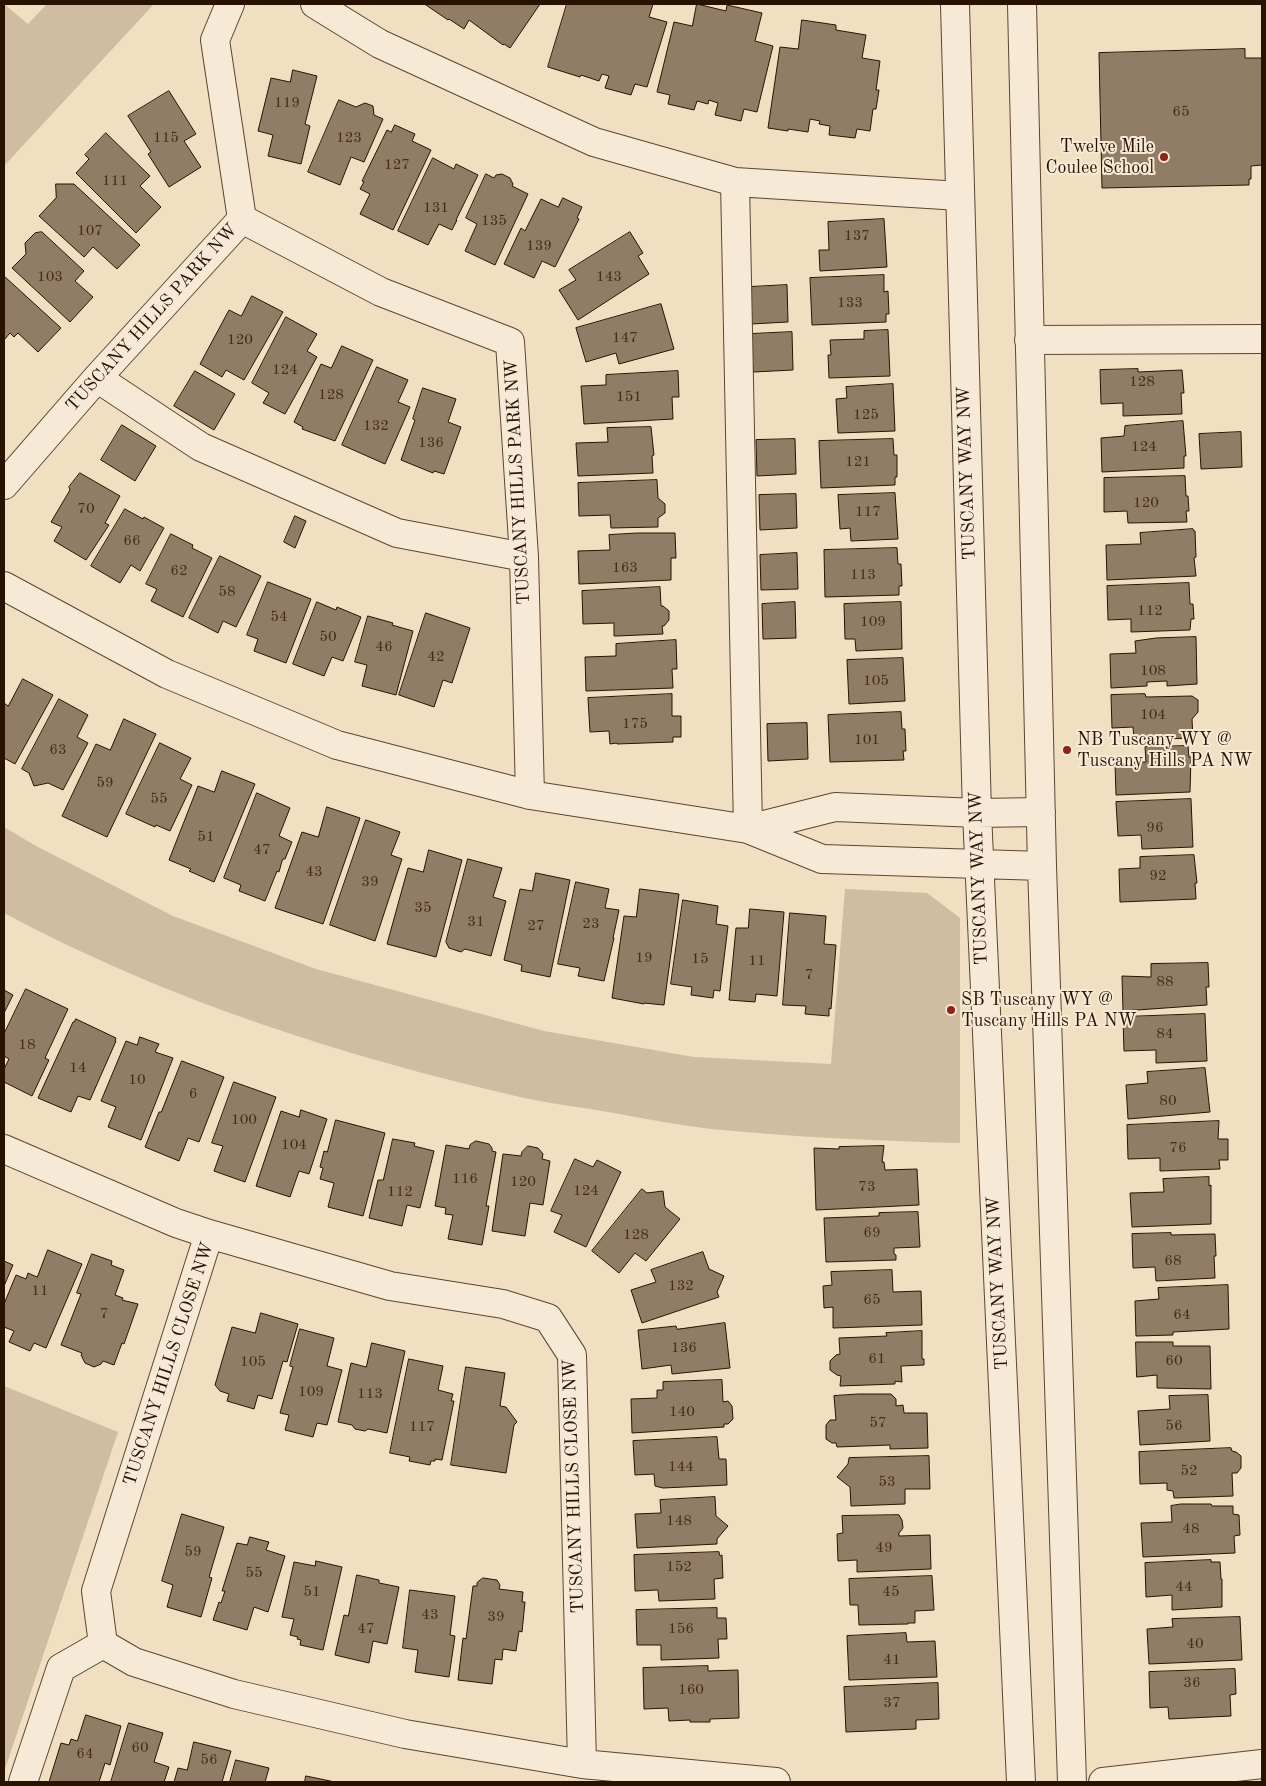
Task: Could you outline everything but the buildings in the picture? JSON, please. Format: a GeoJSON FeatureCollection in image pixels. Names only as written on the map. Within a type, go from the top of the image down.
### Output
{"type":"FeatureCollection","features":[{"type":"Feature","properties":{"kind":"street"},"geometry":{"type":"LineString","coordinates":[[230,4],[215,40],[242,219]]}},
{"type":"Feature","properties":{"kind":"street"},"geometry":{"type":"LineString","coordinates":[[315,4],[380,44],[594,142],[735,182],[960,196]]}},
{"type":"Feature","properties":{"kind":"street","name":"TUSCANY WAY NW"},"geometry":{"type":"LineString","coordinates":[[955,4],[976,812],[1021,1782]]}},
{"type":"Feature","properties":{"kind":"street"},"geometry":{"type":"LineString","coordinates":[[1022,4],[1042,866],[1072,1782]]}},
{"type":"Feature","properties":{"kind":"street"},"geometry":{"type":"LineString","coordinates":[[735,182],[748,829]]}},
{"type":"Feature","properties":{"kind":"street","name":"TUSCANY HILLS PARK NW"},"geometry":{"type":"LineString","coordinates":[[4,485],[97,378],[242,219],[380,292],[510,342],[524,557],[530,795]]}},
{"type":"Feature","properties":{"kind":"street"},"geometry":{"type":"LineString","coordinates":[[1029,340],[1262,339]]}},
{"type":"Feature","properties":{"kind":"street"},"geometry":{"type":"LineString","coordinates":[[97,378],[201,447],[397,532],[524,557]]}},
{"type":"Feature","properties":{"kind":"street"},"geometry":{"type":"LineString","coordinates":[[4,586],[167,674],[337,745],[530,795],[748,829],[822,859],[1042,866]]}},
{"type":"Feature","properties":{"kind":"street"},"geometry":{"type":"LineString","coordinates":[[748,829],[835,807],[976,812],[1041,812]]}},
{"type":"Feature","properties":{"kind":"street"},"geometry":{"type":"LineString","coordinates":[[4,1149],[176,1223],[209,1234]]}},
{"type":"Feature","properties":{"kind":"street","name":"TUSCANY HILLS CLOSE NW"},"geometry":{"type":"LineString","coordinates":[[103,1644],[96,1591],[209,1234],[390,1286],[503,1304],[548,1318],[572,1355],[582,1764]]}},
{"type":"Feature","properties":{"kind":"street"},"geometry":{"type":"LineString","coordinates":[[24,1782],[61,1668],[103,1644],[134,1662],[234,1694],[405,1734],[582,1764],[776,1782]]}},
{"type":"Feature","properties":{"kind":"street"},"geometry":{"type":"LineString","coordinates":[[1103,1782],[1262,1764]]}},
{"type":"Feature","properties":{"kind":"shaded area"},"geometry":{"type":"Polygon","coordinates":[[[4,4],[28,24],[47,4],[154,4],[4,166],[4,4]]]}},
{"type":"Feature","properties":{"kind":"shaded area"},"geometry":{"type":"Polygon","coordinates":[[[4,827],[36,846],[173,916],[316,969],[544,1031],[694,1057],[831,1064],[845,889],[927,893],[960,918],[960,1143],[836,1138],[711,1129],[545,1102],[457,1082],[390,1064],[258,1023],[128,973],[4,913],[4,827]]]}},
{"type":"Feature","properties":{"kind":"shaded area"},"geometry":{"type":"Polygon","coordinates":[[[4,1386],[118,1432],[4,1772],[4,1386]]]}},
{"type":"Feature","properties":{"kind":"place","name":"Twelve Mile Coulee School"},"geometry":{"type":"Point","coordinates":[1164,157]}},
{"type":"Feature","properties":{"kind":"place","name":"NB Tuscany WY @ Tuscany Hills PA NW"},"geometry":{"type":"Point","coordinates":[1067,750]}},
{"type":"Feature","properties":{"kind":"place","name":"SB Tuscany WY @ Tuscany Hills PA NW"},"geometry":{"type":"Point","coordinates":[951,1010]}}]}
